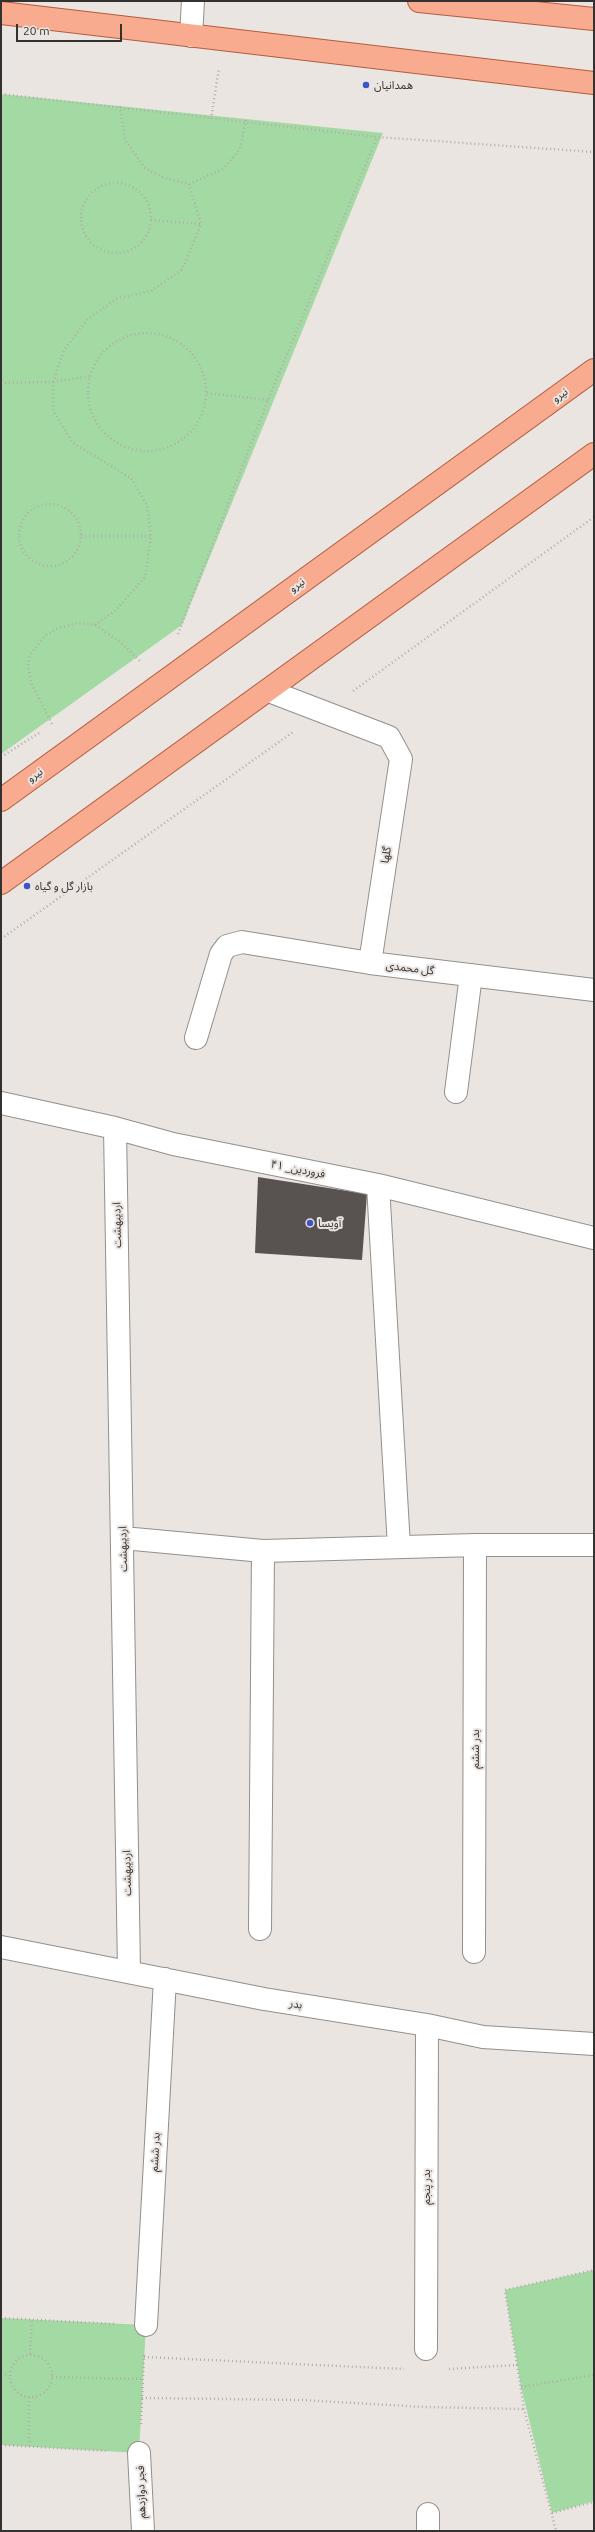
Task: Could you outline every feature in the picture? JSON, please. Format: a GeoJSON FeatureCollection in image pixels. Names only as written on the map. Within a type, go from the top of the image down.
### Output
{"type":"FeatureCollection","features":[{"type":"Feature","properties":{"kind":"main road"},"geometry":{"type":"LineString","coordinates":[[419,1],[594,19]]}},
{"type":"Feature","properties":{"kind":"main road"},"geometry":{"type":"LineString","coordinates":[[1,14],[594,83]]}},
{"type":"Feature","properties":{"kind":"main road","name":"نیرو"},"geometry":{"type":"LineString","coordinates":[[1,800],[594,370]]}},
{"type":"Feature","properties":{"kind":"main road"},"geometry":{"type":"LineString","coordinates":[[1,883],[269,691],[594,454]]}},
{"type":"Feature","properties":{"kind":"street"},"geometry":{"type":"LineString","coordinates":[[191,36],[194,1]]}},
{"type":"Feature","properties":{"kind":"street","name":"گلها"},"geometry":{"type":"LineString","coordinates":[[269,691],[389,737],[397,747],[401,759],[370,963]]}},
{"type":"Feature","properties":{"kind":"street","name":"گل محمدی"},"geometry":{"type":"LineString","coordinates":[[196,1038],[221,954],[227,946],[242,942],[370,963],[594,990]]}},
{"type":"Feature","properties":{"kind":"street"},"geometry":{"type":"LineString","coordinates":[[456,1092],[471,976]]}},
{"type":"Feature","properties":{"kind":"street","name":"۴۱ _فروردین"},"geometry":{"type":"LineString","coordinates":[[1,1103],[115,1128],[173,1144],[378,1185],[594,1238]]}},
{"type":"Feature","properties":{"kind":"street","name":"اردیبهشت"},"geometry":{"type":"LineString","coordinates":[[115,1128],[129,1970]]}},
{"type":"Feature","properties":{"kind":"street"},"geometry":{"type":"LineString","coordinates":[[378,1185],[399,1547]]}},
{"type":"Feature","properties":{"kind":"street"},"geometry":{"type":"LineString","coordinates":[[123,1538],[263,1551],[475,1545],[594,1546]]}},
{"type":"Feature","properties":{"kind":"street","name":"بدر ششم"},"geometry":{"type":"LineString","coordinates":[[474,1952],[475,1545]]}},
{"type":"Feature","properties":{"kind":"street"},"geometry":{"type":"LineString","coordinates":[[260,1929],[263,1551]]}},
{"type":"Feature","properties":{"kind":"street","name":"بدر"},"geometry":{"type":"LineString","coordinates":[[1,1946],[129,1970],[165,1979],[264,1999],[427,2025],[483,2037],[594,2044]]}},
{"type":"Feature","properties":{"kind":"street","name":"بدر ششم"},"geometry":{"type":"LineString","coordinates":[[146,2325],[165,1979]]}},
{"type":"Feature","properties":{"kind":"street","name":"بدر پنجم"},"geometry":{"type":"LineString","coordinates":[[426,2349],[427,2025]]}},
{"type":"Feature","properties":{"kind":"street","name":"فجر دوازدهم"},"geometry":{"type":"LineString","coordinates":[[139,2453],[143,2531]]}},
{"type":"Feature","properties":{"kind":"path"},"geometry":{"type":"LineString","coordinates":[[211,119],[224,40]]}},
{"type":"Feature","properties":{"kind":"path"},"geometry":{"type":"LineString","coordinates":[[1,94],[120,106],[211,119],[246,120],[377,137],[594,152]]}},
{"type":"Feature","properties":{"kind":"path"},"geometry":{"type":"LineString","coordinates":[[120,106],[126,140],[145,168],[162,177],[189,184],[224,169],[240,149],[246,120]]}},
{"type":"Feature","properties":{"kind":"path"},"geometry":{"type":"LineString","coordinates":[[176,639],[268,400],[377,137]]}},
{"type":"Feature","properties":{"kind":"path"},"geometry":{"type":"LineString","coordinates":[[111,183],[122,183],[141,194],[148,204],[151,220],[144,237],[136,246],[126,251],[114,252],[103,250],[86,236],[82,225],[81,213],[84,202],[100,186],[111,183]]}},
{"type":"Feature","properties":{"kind":"path"},"geometry":{"type":"LineString","coordinates":[[95,625],[116,610],[145,577],[151,536],[147,505],[131,478],[73,443],[53,411],[53,382],[64,350],[88,319],[118,298],[150,291],[182,270],[201,224],[189,184]]}},
{"type":"Feature","properties":{"kind":"path"},"geometry":{"type":"LineString","coordinates":[[151,220],[201,224]]}},
{"type":"Feature","properties":{"kind":"path"},"geometry":{"type":"LineString","coordinates":[[146,332],[164,334],[181,343],[195,356],[204,373],[207,393],[204,413],[194,430],[178,444],[159,451],[139,451],[120,445],[104,432],[92,416],[88,396],[90,376],[97,358],[110,344],[127,336],[146,332]]}},
{"type":"Feature","properties":{"kind":"path"},"geometry":{"type":"LineString","coordinates":[[1,383],[53,382],[90,376]]}},
{"type":"Feature","properties":{"kind":"path"},"geometry":{"type":"LineString","coordinates":[[207,393],[268,400]]}},
{"type":"Feature","properties":{"kind":"path"},"geometry":{"type":"LineString","coordinates":[[46,504],[62,507],[75,516],[80,526],[81,536],[79,546],[67,562],[58,566],[48,566],[38,564],[23,552],[18,532],[27,513],[36,506],[46,504]]}},
{"type":"Feature","properties":{"kind":"path"},"geometry":{"type":"LineString","coordinates":[[81,536],[151,536]]}},
{"type":"Feature","properties":{"kind":"path"},"geometry":{"type":"LineString","coordinates":[[52,724],[31,683],[28,666],[30,655],[46,635],[59,628],[78,623],[95,625],[119,641],[141,663]]}},
{"type":"Feature","properties":{"kind":"path"},"geometry":{"type":"LineString","coordinates":[[135,667],[147,659]]}},
{"type":"Feature","properties":{"kind":"path"},"geometry":{"type":"LineString","coordinates":[[1,757],[59,720]]}},
{"type":"Feature","properties":{"kind":"path"},"geometry":{"type":"LineString","coordinates":[[556,2531],[524,2409],[505,2290],[594,2270]]}},
{"type":"Feature","properties":{"kind":"path"},"geometry":{"type":"LineString","coordinates":[[1,2318],[146,2325],[139,2453],[1,2445]]}},
{"type":"Feature","properties":{"kind":"path"},"geometry":{"type":"LineString","coordinates":[[30,2354],[32,2319]]}},
{"type":"Feature","properties":{"kind":"path"},"geometry":{"type":"LineString","coordinates":[[30,2354],[44,2358],[52,2370],[52,2377],[47,2390],[42,2394],[29,2397],[23,2396],[13,2388],[9,2375],[18,2358],[30,2354]]}},
{"type":"Feature","properties":{"kind":"path"},"geometry":{"type":"LineString","coordinates":[[144,2357],[410,2370]]}},
{"type":"Feature","properties":{"kind":"path"},"geometry":{"type":"LineString","coordinates":[[441,2370],[517,2365]]}},
{"type":"Feature","properties":{"kind":"path"},"geometry":{"type":"LineString","coordinates":[[1,2374],[9,2375]]}},
{"type":"Feature","properties":{"kind":"path"},"geometry":{"type":"LineString","coordinates":[[521,2387],[594,2375]]}},
{"type":"Feature","properties":{"kind":"path"},"geometry":{"type":"LineString","coordinates":[[52,2377],[143,2379]]}},
{"type":"Feature","properties":{"kind":"path"},"geometry":{"type":"LineString","coordinates":[[29,2397],[30,2447]]}},
{"type":"Feature","properties":{"kind":"path"},"geometry":{"type":"LineString","coordinates":[[142,2398],[302,2400],[424,2407],[524,2409]]}},
{"type":"Feature","properties":{"kind":"path"},"geometry":{"type":"LineString","coordinates":[[552,2514],[594,2502]]}},
{"type":"Feature","properties":{"kind":"green space"},"geometry":{"type":"Polygon","coordinates":[[[1,94],[383,133],[182,625],[1,754],[1,94]]]}},
{"type":"Feature","properties":{"kind":"green space"},"geometry":{"type":"Polygon","coordinates":[[[594,2270],[594,2501],[552,2513],[521,2387],[505,2290],[594,2270]]]}},
{"type":"Feature","properties":{"kind":"green space"},"geometry":{"type":"Polygon","coordinates":[[[1,2318],[146,2325],[139,2453],[1,2445],[1,2318]]]}},
{"type":"Feature","properties":{"kind":"building","name":"آویسا"},"geometry":{"type":"Polygon","coordinates":[[[258,1177],[367,1194],[362,1260],[255,1253],[258,1177]]]}},
{"type":"Feature","properties":{"kind":"place","name":"همدانیان"},"geometry":{"type":"Point","coordinates":[366,85]}},
{"type":"Feature","properties":{"kind":"place","name":"بازار گل و گیاه"},"geometry":{"type":"Point","coordinates":[27,886]}},
{"type":"Feature","properties":{"kind":"place","name":"آویسا"},"geometry":{"type":"Point","coordinates":[310,1223]}}]}
